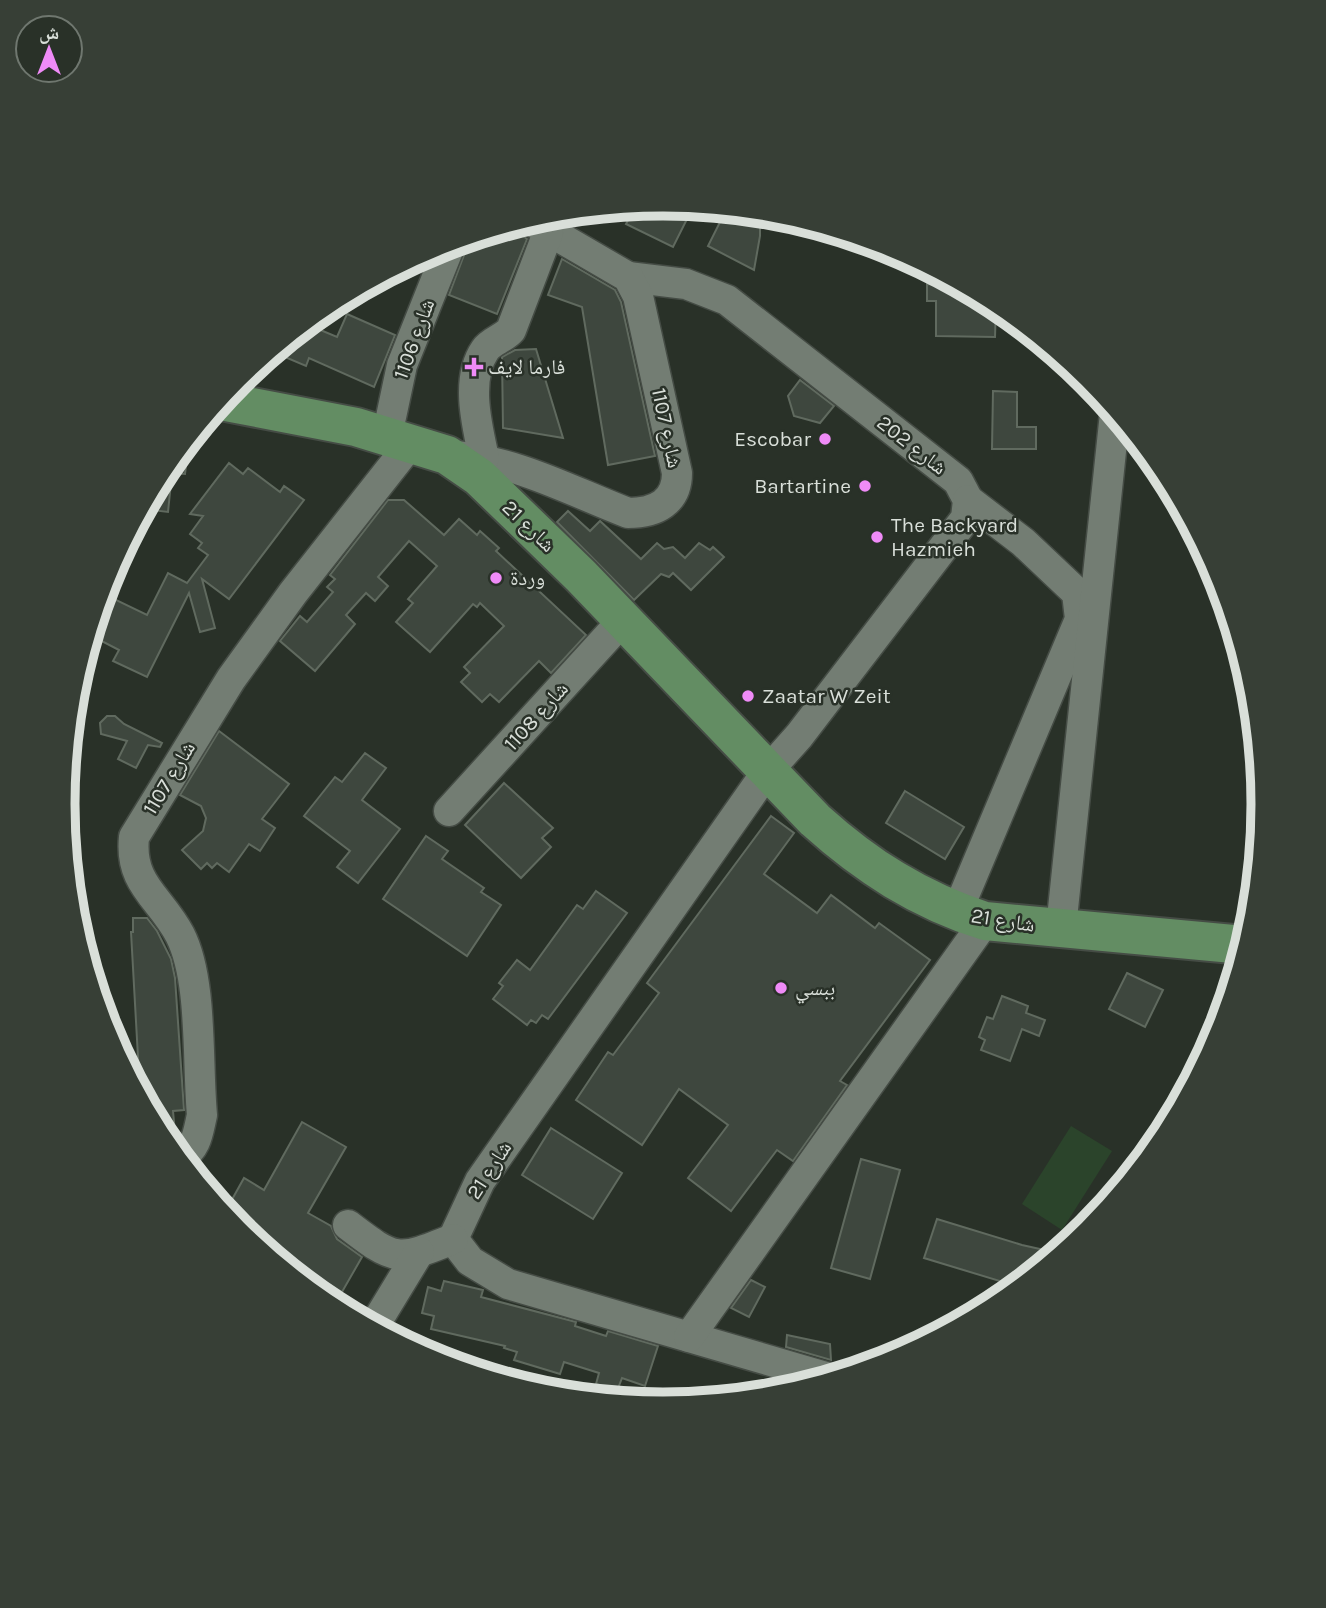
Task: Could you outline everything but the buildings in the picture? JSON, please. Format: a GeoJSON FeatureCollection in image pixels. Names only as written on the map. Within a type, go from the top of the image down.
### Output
{"type":"FeatureCollection","features":[{"type":"Feature","properties":{"kind":"main road","name":"شارع 21"},"geometry":{"type":"LineString","coordinates":[[233,403],[326,420],[465,456],[479,477],[623,620],[766,773],[853,854],[886,877],[971,916],[1061,928],[1234,944]]}},
{"type":"Feature","properties":{"kind":"street"},"geometry":{"type":"LineString","coordinates":[[543,229],[628,277]]}},
{"type":"Feature","properties":{"kind":"street"},"geometry":{"type":"LineString","coordinates":[[465,456],[476,414],[480,359],[486,346],[504,338],[511,330],[538,230]]}},
{"type":"Feature","properties":{"kind":"street","name":"شارع 1106"},"geometry":{"type":"LineString","coordinates":[[399,440],[402,365],[444,259]]}},
{"type":"Feature","properties":{"kind":"street","name":"شارع 1107"},"geometry":{"type":"LineString","coordinates":[[465,456],[527,470],[628,513],[651,511],[671,499],[677,487],[677,473],[638,296],[628,277]]}},
{"type":"Feature","properties":{"kind":"street","name":"شارع 202"},"geometry":{"type":"LineString","coordinates":[[628,277],[686,285],[727,300],[958,481],[968,499],[1023,541],[1063,577],[1077,593],[1080,619],[971,916],[689,1337]]}},
{"type":"Feature","properties":{"kind":"street"},"geometry":{"type":"LineString","coordinates":[[1061,928],[1114,427]]}},
{"type":"Feature","properties":{"kind":"street","name":"شارع 1107"},"geometry":{"type":"LineString","coordinates":[[190,1152],[198,1137],[202,1115],[190,963],[180,935],[138,875],[132,857],[134,837],[231,679],[399,440]]}},
{"type":"Feature","properties":{"kind":"street"},"geometry":{"type":"LineString","coordinates":[[766,773],[966,518],[968,499]]}},
{"type":"Feature","properties":{"kind":"street","name":"شارع 1108"},"geometry":{"type":"LineString","coordinates":[[449,811],[623,620]]}},
{"type":"Feature","properties":{"kind":"street","name":"شارع 21"},"geometry":{"type":"LineString","coordinates":[[453,1239],[480,1181],[766,773]]}},
{"type":"Feature","properties":{"kind":"street"},"geometry":{"type":"LineString","coordinates":[[348,1225],[381,1250],[394,1256],[419,1252],[453,1239],[470,1261],[508,1284],[811,1373]]}},
{"type":"Feature","properties":{"kind":"street"},"geometry":{"type":"LineString","coordinates":[[379,1318],[419,1252]]}},
{"type":"Feature","properties":{"kind":"green space"},"geometry":{"type":"Polygon","coordinates":[[[1071,1126],[1112,1151],[1062,1230],[1022,1204],[1071,1126]]]}},
{"type":"Feature","properties":{"kind":"place","name":"فارما لايف"},"geometry":{"type":"Point","coordinates":[474,367]}},
{"type":"Feature","properties":{"kind":"place","name":"Escobar"},"geometry":{"type":"Point","coordinates":[825,439]}},
{"type":"Feature","properties":{"kind":"place","name":"Bartartine"},"geometry":{"type":"Point","coordinates":[865,486]}},
{"type":"Feature","properties":{"kind":"place","name":"The Backyard Hazmieh"},"geometry":{"type":"Point","coordinates":[877,537]}},
{"type":"Feature","properties":{"kind":"place","name":"وردة"},"geometry":{"type":"Point","coordinates":[496,578]}},
{"type":"Feature","properties":{"kind":"place","name":"Zaatar W Zeit"},"geometry":{"type":"Point","coordinates":[748,696]}},
{"type":"Feature","properties":{"kind":"place","name":"ببسي"},"geometry":{"type":"Point","coordinates":[781,988]}}]}
